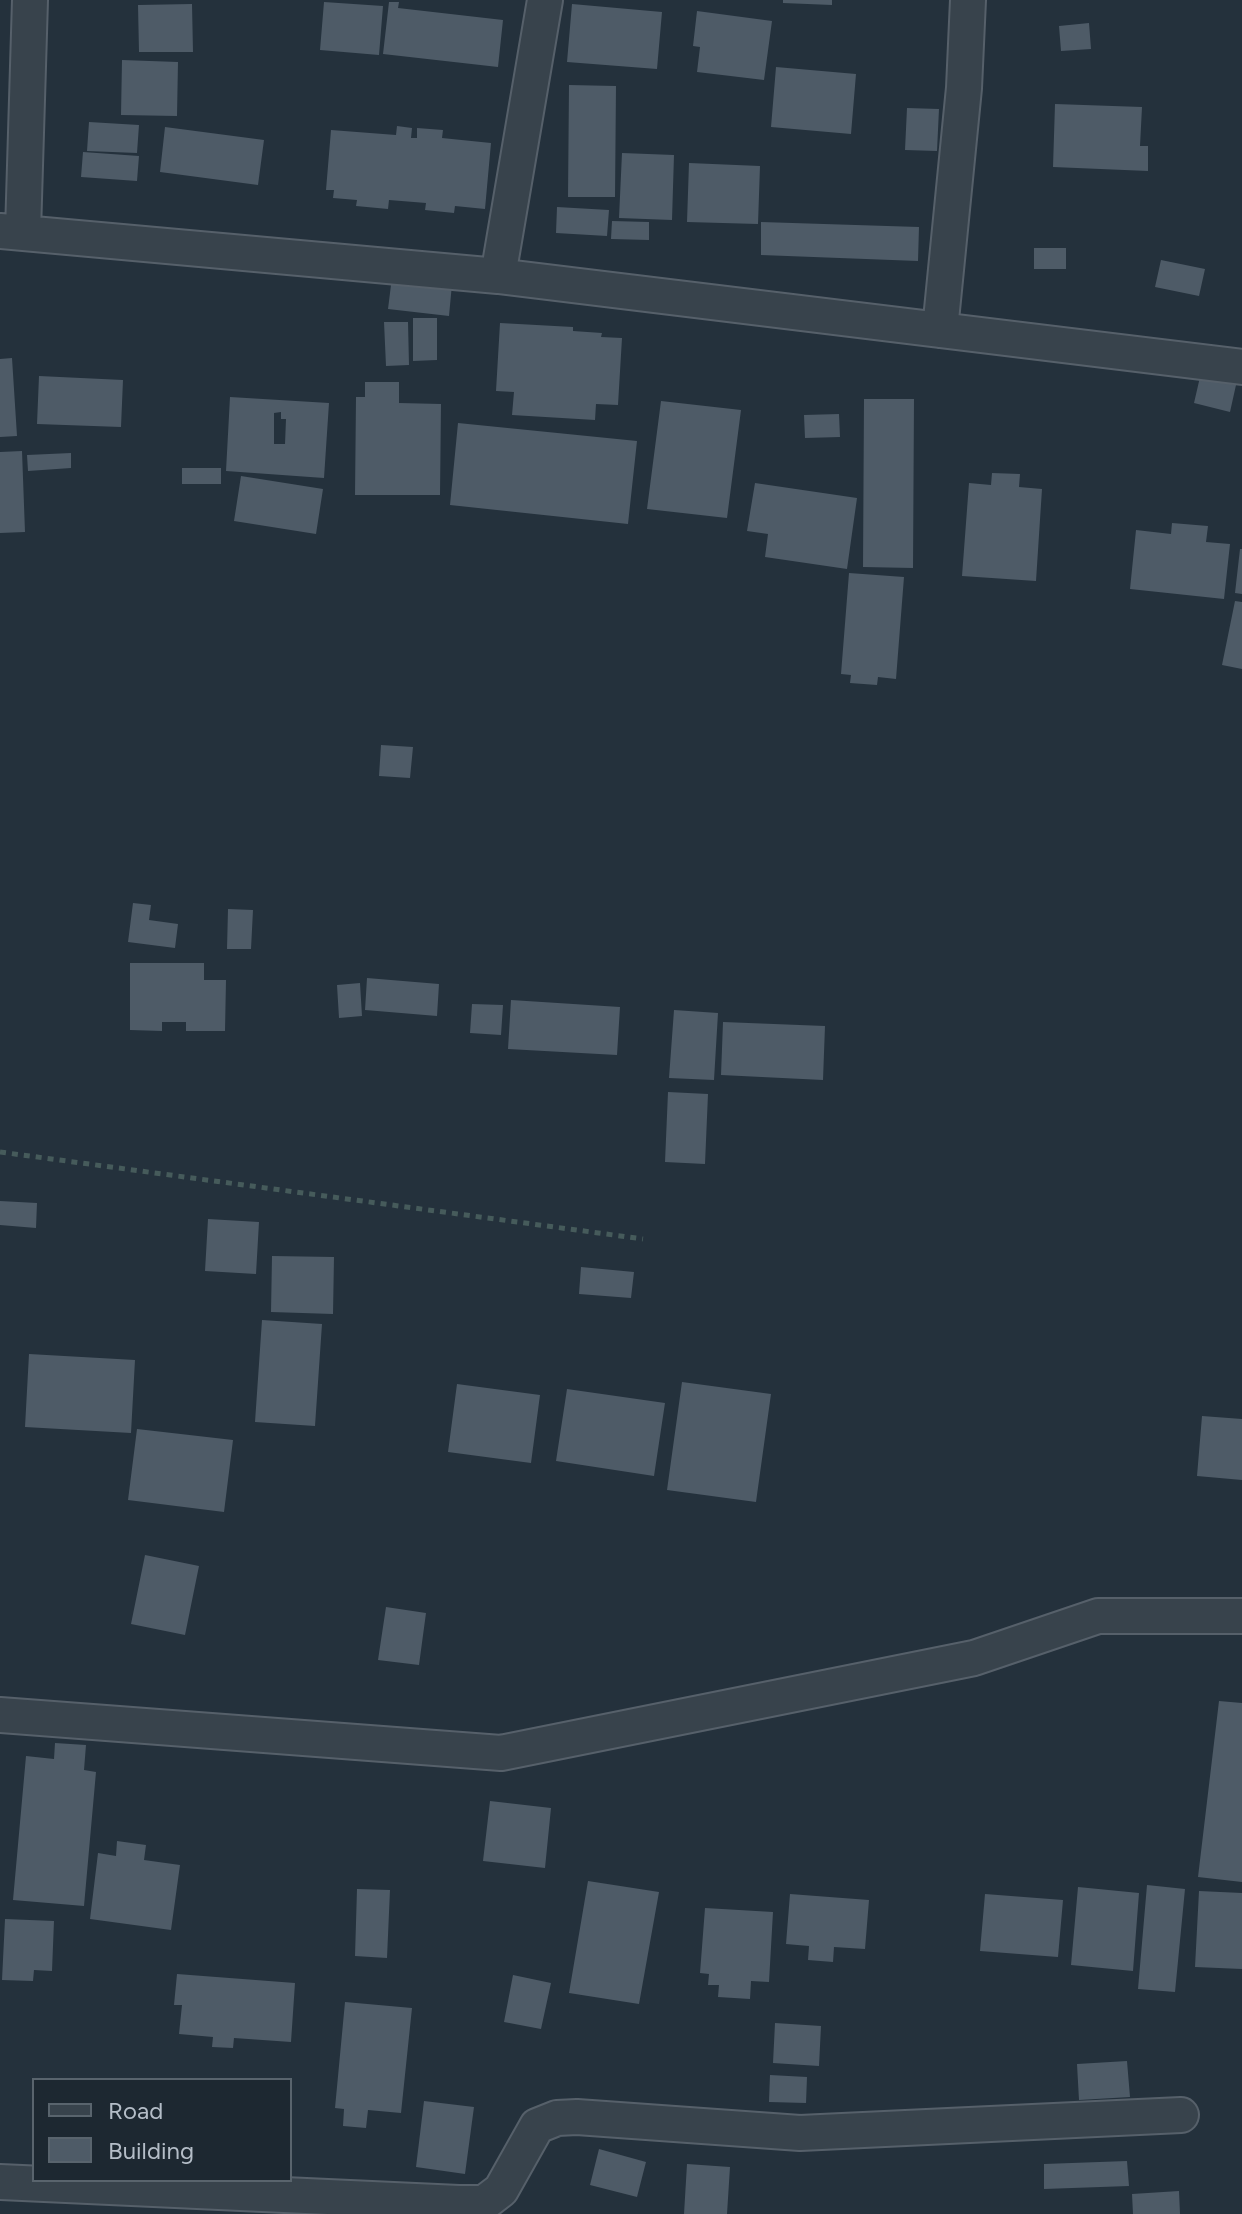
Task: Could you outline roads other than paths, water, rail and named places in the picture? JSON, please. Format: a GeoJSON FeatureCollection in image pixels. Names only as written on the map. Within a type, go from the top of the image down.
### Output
{"type":"FeatureCollection","features":[{"type":"Feature","properties":{"kind":"street"},"geometry":{"type":"LineString","coordinates":[[30,0],[12,231],[498,276],[1242,367]]}},
{"type":"Feature","properties":{"kind":"street"},"geometry":{"type":"LineString","coordinates":[[498,276],[545,0]]}},
{"type":"Feature","properties":{"kind":"street"},"geometry":{"type":"LineString","coordinates":[[940,330],[964,88],[968,0]]}},
{"type":"Feature","properties":{"kind":"street"},"geometry":{"type":"LineString","coordinates":[[0,1715],[501,1753],[974,1658],[1098,1616],[1242,1616]]}},
{"type":"Feature","properties":{"kind":"street"},"geometry":{"type":"LineString","coordinates":[[0,2182],[484,2203],[501,2190],[537,2126],[557,2118],[800,2133],[1181,2115]]}}]}
